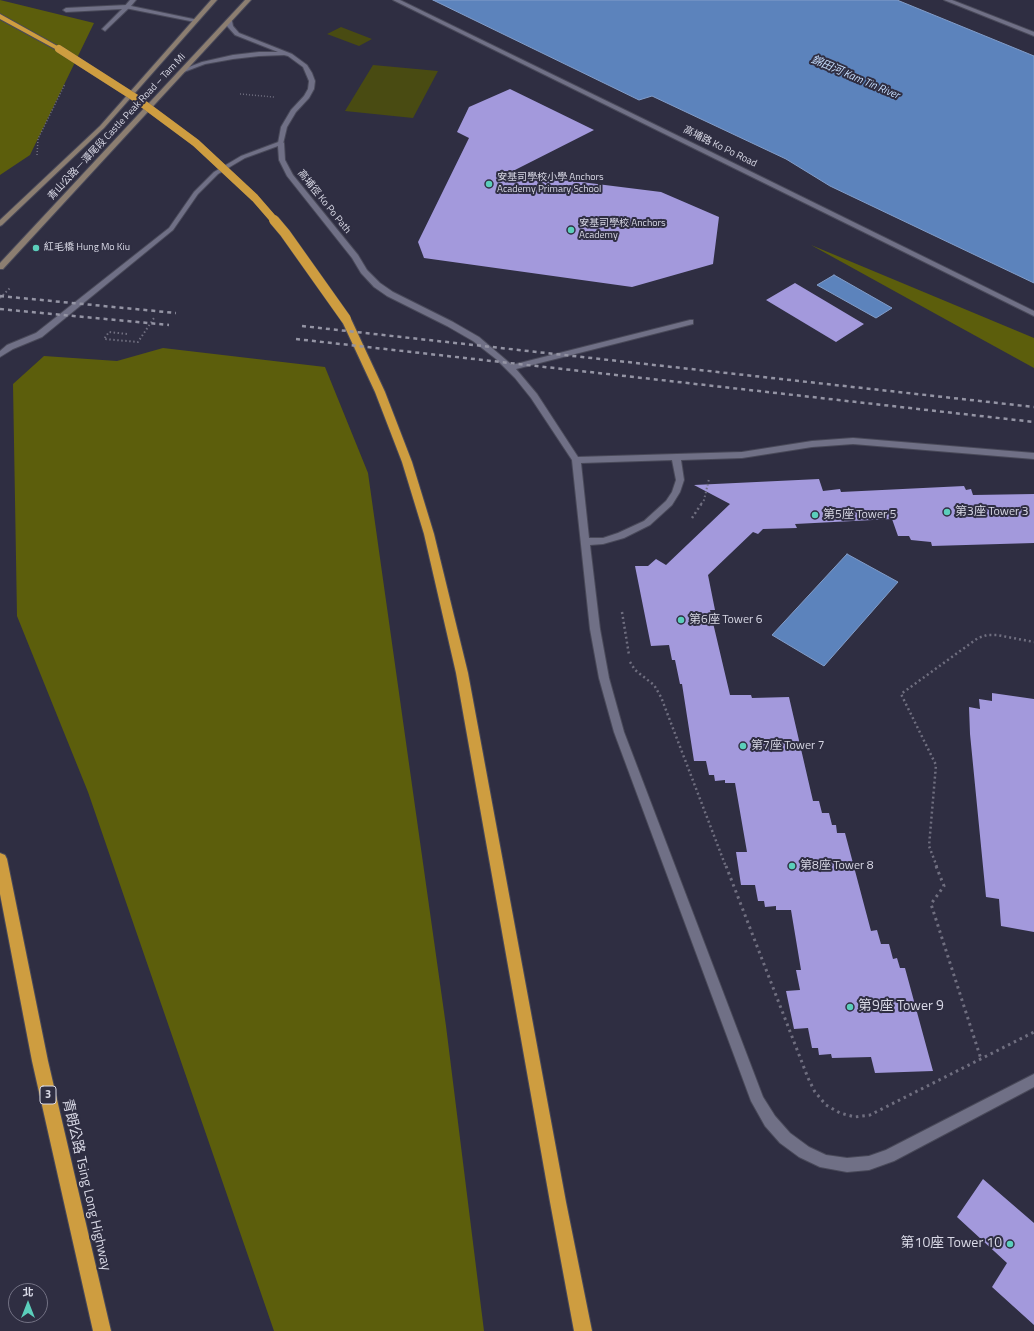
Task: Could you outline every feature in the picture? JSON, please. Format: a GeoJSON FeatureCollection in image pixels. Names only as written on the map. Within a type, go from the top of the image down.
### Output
{"type":"FeatureCollection","features":[{"type":"Feature","properties":{"kind":"highway"},"geometry":{"type":"LineString","coordinates":[[0,16],[59,49],[134,97],[196,143],[255,198],[285,234],[346,319],[380,392],[407,462],[431,542],[462,673],[558,1202],[583,1331]]}},
{"type":"Feature","properties":{"kind":"highway","name":"青朗公路 Tsing Long Highway"},"geometry":{"type":"LineString","coordinates":[[0,859],[40,1061],[102,1331]]}},
{"type":"Feature","properties":{"kind":"main road","name":"青山公路－潭尾段 Castle Peak Road – Tam Mi"},"geometry":{"type":"LineString","coordinates":[[0,224],[102,127],[214,0]]}},
{"type":"Feature","properties":{"kind":"main road","name":"青山公路－潭尾段 Castle Peak Road – Tam Mi"},"geometry":{"type":"LineString","coordinates":[[0,267],[230,22],[248,0]]}},
{"type":"Feature","properties":{"kind":"street"},"geometry":{"type":"LineString","coordinates":[[104,29],[133,0]]}},
{"type":"Feature","properties":{"kind":"street","name":"高埔路 Ko Po Road"},"geometry":{"type":"LineString","coordinates":[[396,0],[1034,314]]}},
{"type":"Feature","properties":{"kind":"street"},"geometry":{"type":"LineString","coordinates":[[947,0],[1034,34]]}},
{"type":"Feature","properties":{"kind":"street"},"geometry":{"type":"LineString","coordinates":[[66,10],[127,7],[195,20]]}},
{"type":"Feature","properties":{"kind":"street","name":"高埔徑 Ko Po Path"},"geometry":{"type":"LineString","coordinates":[[230,22],[233,30],[242,37],[290,55],[305,66],[309,73],[311,85],[307,97],[293,112],[284,127],[281,143],[282,160],[290,176],[355,257],[364,271],[377,285],[405,303],[450,324],[476,340],[499,357],[534,396],[576,460]]}},
{"type":"Feature","properties":{"kind":"street"},"geometry":{"type":"LineString","coordinates":[[184,70],[204,63],[233,57],[259,54],[290,55]]}},
{"type":"Feature","properties":{"kind":"street"},"geometry":{"type":"LineString","coordinates":[[0,355],[10,347],[39,335],[171,229],[196,193],[216,173],[243,157],[281,143]]}},
{"type":"Feature","properties":{"kind":"street"},"geometry":{"type":"LineString","coordinates":[[510,368],[690,322]]}},
{"type":"Feature","properties":{"kind":"street"},"geometry":{"type":"LineString","coordinates":[[1034,456],[853,441],[812,444],[742,455],[576,460],[595,629],[604,678],[619,732],[758,1101],[770,1121],[785,1138],[804,1152],[824,1162],[847,1165],[869,1164],[889,1156],[1034,1080]]}},
{"type":"Feature","properties":{"kind":"street"},"geometry":{"type":"LineString","coordinates":[[585,542],[603,541],[621,536],[647,523],[669,503],[676,492],[680,480],[676,457]]}},
{"type":"Feature","properties":{"kind":"path"},"geometry":{"type":"LineString","coordinates":[[240,94],[279,97]]}},
{"type":"Feature","properties":{"kind":"path"},"geometry":{"type":"LineString","coordinates":[[127,334],[109,332],[104,339],[138,342],[154,318]]}},
{"type":"Feature","properties":{"kind":"path"},"geometry":{"type":"LineString","coordinates":[[690,520],[704,500],[710,478],[714,474]]}},
{"type":"Feature","properties":{"kind":"path"},"geometry":{"type":"LineString","coordinates":[[622,611],[630,664],[634,670],[654,685],[661,697],[808,1078],[815,1092],[826,1105],[840,1113],[855,1117],[870,1115],[1034,1032]]}},
{"type":"Feature","properties":{"kind":"path"},"geometry":{"type":"LineString","coordinates":[[981,1059],[931,904],[944,886],[929,846],[936,765],[901,694],[978,638],[987,635],[997,635],[1034,642]]}},
{"type":"Feature","properties":{"kind":"shaded area"},"geometry":{"type":"Polygon","coordinates":[[[0,0],[94,23],[30,155],[0,175],[0,0]]]}},
{"type":"Feature","properties":{"kind":"shaded area"},"geometry":{"type":"Polygon","coordinates":[[[341,27],[372,39],[359,46],[327,34],[341,27]]]}},
{"type":"Feature","properties":{"kind":"shaded area"},"geometry":{"type":"Polygon","coordinates":[[[373,65],[438,71],[413,118],[345,111],[373,65]]]}},
{"type":"Feature","properties":{"kind":"shaded area"},"geometry":{"type":"Polygon","coordinates":[[[811,245],[1034,338],[1034,368],[954,324],[811,245]]]}},
{"type":"Feature","properties":{"kind":"shaded area"},"geometry":{"type":"Polygon","coordinates":[[[163,348],[325,367],[368,473],[446,1026],[484,1331],[274,1331],[88,792],[17,616],[13,384],[44,356],[117,361],[163,348]]]}},
{"type":"Feature","properties":{"kind":"water","name":"錦田河 Kam Tin River"},"geometry":{"type":"Polygon","coordinates":[[[433,0],[897,0],[1034,56],[1034,283],[830,186],[786,159],[652,96],[639,100],[433,0]]]}},
{"type":"Feature","properties":{"kind":"water"},"geometry":{"type":"Polygon","coordinates":[[[834,275],[892,308],[876,318],[817,285],[834,275]]]}},
{"type":"Feature","properties":{"kind":"water"},"geometry":{"type":"Polygon","coordinates":[[[847,554],[898,582],[824,666],[772,635],[847,554]]]}},
{"type":"Feature","properties":{"kind":"building","name":"安基司學校 Anchors Academy"},"geometry":{"type":"Polygon","coordinates":[[[510,89],[594,130],[509,173],[661,192],[719,217],[713,264],[632,287],[424,258],[418,242],[469,138],[457,132],[469,107],[510,89]]]}},
{"type":"Feature","properties":{"kind":"building"},"geometry":{"type":"Polygon","coordinates":[[[795,283],[864,324],[836,342],[766,300],[795,283]]]}},
{"type":"Feature","properties":{"kind":"building"},"geometry":{"type":"Polygon","coordinates":[[[819,479],[823,491],[840,489],[841,492],[964,486],[966,490],[971,489],[973,495],[1034,494],[1034,543],[932,546],[931,542],[911,540],[909,536],[898,536],[892,519],[795,524],[797,528],[763,529],[758,534],[753,532],[708,575],[715,610],[710,610],[730,695],[751,695],[752,698],[789,697],[813,801],[819,801],[822,813],[829,813],[832,825],[836,825],[837,833],[845,833],[871,931],[877,930],[881,944],[889,944],[893,959],[897,958],[900,968],[905,968],[933,1071],[875,1073],[871,1057],[832,1058],[831,1054],[819,1055],[818,1048],[812,1048],[808,1028],[794,1029],[786,991],[800,990],[796,970],[801,970],[791,910],[776,910],[776,906],[765,907],[764,901],[758,901],[755,885],[741,885],[736,852],[747,852],[735,783],[725,783],[725,780],[715,781],[714,775],[709,775],[706,761],[694,761],[682,684],[680,684],[675,660],[672,660],[669,645],[651,646],[635,566],[648,566],[656,559],[666,565],[730,504],[694,485],[819,479]]]}},
{"type":"Feature","properties":{"kind":"building"},"geometry":{"type":"Polygon","coordinates":[[[992,693],[1034,699],[1034,932],[1001,926],[999,899],[986,897],[970,734],[969,707],[980,709],[979,699],[992,701],[992,693]]]}},
{"type":"Feature","properties":{"kind":"building","name":"第10座 Tower 10"},"geometry":{"type":"Polygon","coordinates":[[[983,1179],[1034,1223],[1034,1325],[992,1287],[1007,1263],[957,1217],[983,1179]]]}},
{"type":"Feature","properties":{"kind":"railway"},"geometry":{"type":"LineString","coordinates":[[0,296],[176,313]]}},
{"type":"Feature","properties":{"kind":"railway"},"geometry":{"type":"LineString","coordinates":[[0,309],[169,325]]}},
{"type":"Feature","properties":{"kind":"railway"},"geometry":{"type":"LineString","coordinates":[[302,326],[1034,407]]}},
{"type":"Feature","properties":{"kind":"railway"},"geometry":{"type":"LineString","coordinates":[[296,339],[1034,422]]}},
{"type":"Feature","properties":{"kind":"place","name":"安基司學校小學 Anchors Academy Primary School"},"geometry":{"type":"Point","coordinates":[489,184]}},
{"type":"Feature","properties":{"kind":"place","name":"安基司學校 Anchors Academy"},"geometry":{"type":"Point","coordinates":[571,230]}},
{"type":"Feature","properties":{"kind":"place","name":"紅毛橋 Hung Mo Kiu"},"geometry":{"type":"Point","coordinates":[36,248]}},
{"type":"Feature","properties":{"kind":"place","name":"第3座 Tower 3"},"geometry":{"type":"Point","coordinates":[947,512]}},
{"type":"Feature","properties":{"kind":"place","name":"第5座 Tower 5"},"geometry":{"type":"Point","coordinates":[815,515]}},
{"type":"Feature","properties":{"kind":"place","name":"第6座 Tower 6"},"geometry":{"type":"Point","coordinates":[681,620]}},
{"type":"Feature","properties":{"kind":"place","name":"第7座 Tower 7"},"geometry":{"type":"Point","coordinates":[743,746]}},
{"type":"Feature","properties":{"kind":"place","name":"第8座 Tower 8"},"geometry":{"type":"Point","coordinates":[792,866]}},
{"type":"Feature","properties":{"kind":"place","name":"第9座 Tower 9"},"geometry":{"type":"Point","coordinates":[850,1007]}},
{"type":"Feature","properties":{"kind":"place","name":"第10座 Tower 10"},"geometry":{"type":"Point","coordinates":[1010,1244]}}]}
